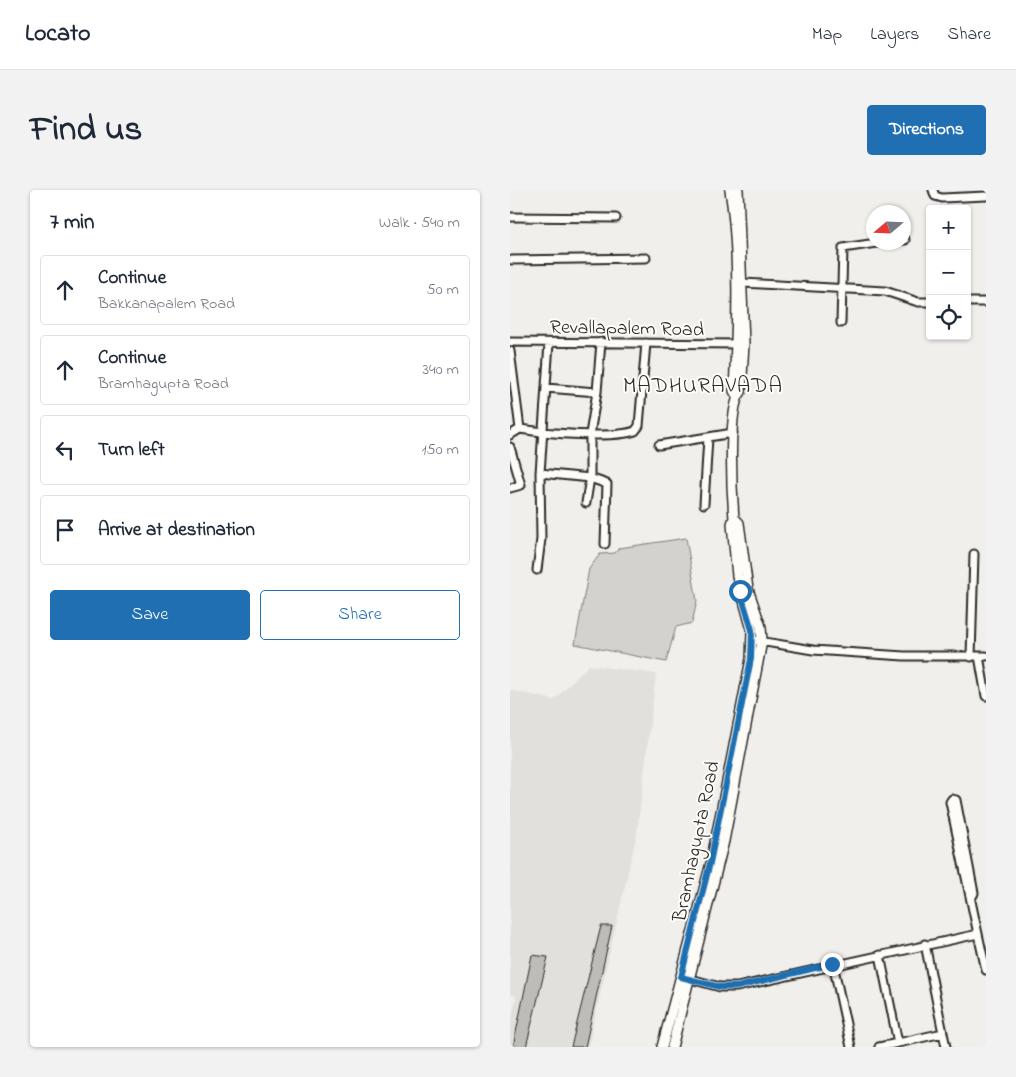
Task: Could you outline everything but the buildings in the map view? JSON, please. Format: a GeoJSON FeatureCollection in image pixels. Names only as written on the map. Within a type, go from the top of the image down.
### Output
{"type":"FeatureCollection","features":[{"type":"Feature","properties":{"kind":"street"},"geometry":{"type":"LineString","coordinates":[[730,190],[734,218],[741,392],[737,396],[733,433],[734,518],[732,524],[737,576],[758,641],[813,650],[914,656],[979,656]]}},
{"type":"Feature","properties":{"kind":"street"},"geometry":{"type":"LineString","coordinates":[[738,190],[743,284],[740,344]]}},
{"type":"Feature","properties":{"kind":"street"},"geometry":{"type":"LineString","coordinates":[[933,190],[935,196],[942,198],[986,196]]}},
{"type":"Feature","properties":{"kind":"street"},"geometry":{"type":"LineString","coordinates":[[510,217],[616,218]]}},
{"type":"Feature","properties":{"kind":"street"},"geometry":{"type":"LineString","coordinates":[[841,323],[844,248],[866,245]]}},
{"type":"Feature","properties":{"kind":"street"},"geometry":{"type":"LineString","coordinates":[[512,260],[646,258]]}},
{"type":"Feature","properties":{"kind":"street"},"geometry":{"type":"LineString","coordinates":[[743,284],[842,287],[893,292],[918,302],[926,302]]}},
{"type":"Feature","properties":{"kind":"street"},"geometry":{"type":"LineString","coordinates":[[971,302],[986,302]]}},
{"type":"Feature","properties":{"kind":"street","name":"Revallapalem Road"},"geometry":{"type":"LineString","coordinates":[[510,342],[740,344]]}},
{"type":"Feature","properties":{"kind":"street"},"geometry":{"type":"LineString","coordinates":[[586,503],[590,478],[590,434],[597,392],[601,342]]}},
{"type":"Feature","properties":{"kind":"street"},"geometry":{"type":"LineString","coordinates":[[537,570],[541,539],[540,473],[548,343]]}},
{"type":"Feature","properties":{"kind":"street"},"geometry":{"type":"LineString","coordinates":[[510,434],[520,429],[590,434],[635,431],[639,426],[646,343]]}},
{"type":"Feature","properties":{"kind":"street"},"geometry":{"type":"LineString","coordinates":[[510,351],[520,429]]}},
{"type":"Feature","properties":{"kind":"street"},"geometry":{"type":"LineString","coordinates":[[546,388],[597,392]]}},
{"type":"Feature","properties":{"kind":"street"},"geometry":{"type":"LineString","coordinates":[[659,445],[733,433]]}},
{"type":"Feature","properties":{"kind":"street"},"geometry":{"type":"LineString","coordinates":[[704,504],[708,438]]}},
{"type":"Feature","properties":{"kind":"street"},"geometry":{"type":"LineString","coordinates":[[510,447],[522,485],[510,488]]}},
{"type":"Feature","properties":{"kind":"street"},"geometry":{"type":"LineString","coordinates":[[540,473],[590,478],[607,484],[605,544]]}},
{"type":"Feature","properties":{"kind":"street"},"geometry":{"type":"LineString","coordinates":[[974,554],[979,656],[986,696]]}},
{"type":"Feature","properties":{"kind":"street","name":"Bramhagupta Road"},"geometry":{"type":"LineString","coordinates":[[672,1047],[685,978],[758,641]]}},
{"type":"Feature","properties":{"kind":"street"},"geometry":{"type":"LineString","coordinates":[[972,897],[974,893],[956,800],[952,799],[950,802],[955,829],[969,894],[972,897],[986,970]]}},
{"type":"Feature","properties":{"kind":"street"},"geometry":{"type":"LineString","coordinates":[[685,978],[720,987],[737,987],[832,964],[978,934]]}},
{"type":"Feature","properties":{"kind":"street"},"geometry":{"type":"LineString","coordinates":[[925,944],[946,1047]]}},
{"type":"Feature","properties":{"kind":"street"},"geometry":{"type":"LineString","coordinates":[[880,955],[898,1043]]}},
{"type":"Feature","properties":{"kind":"street"},"geometry":{"type":"LineString","coordinates":[[832,964],[851,1047]]}},
{"type":"Feature","properties":{"kind":"street","name":"Bramhagupta Road"},"geometry":{"type":"LineString","coordinates":[[662,1047],[685,978]]}},
{"type":"Feature","properties":{"kind":"street"},"geometry":{"type":"LineString","coordinates":[[879,1047],[943,1033]]}},
{"type":"Feature","properties":{"kind":"shaded area"},"geometry":{"type":"Polygon","coordinates":[[[686,538],[697,601],[692,623],[676,627],[666,662],[575,644],[589,569],[600,554],[615,553],[619,548],[686,538]]]}},
{"type":"Feature","properties":{"kind":"shaded area"},"geometry":{"type":"Polygon","coordinates":[[[589,665],[656,674],[637,833],[588,1047],[510,1047],[510,1030],[516,996],[510,994],[510,690],[554,700],[589,665]]]}},
{"type":"Feature","properties":{"kind":"district","name":"MADHURAVADA"},"geometry":{"type":"Point","coordinates":[703,384]}},
{"type":"Feature","properties":{"kind":"route"},"geometry":{"type":"LineString","coordinates":[[740,591],[749,616],[754,640],[710,863],[681,977],[720,987],[737,987],[832,964]]}}]}
